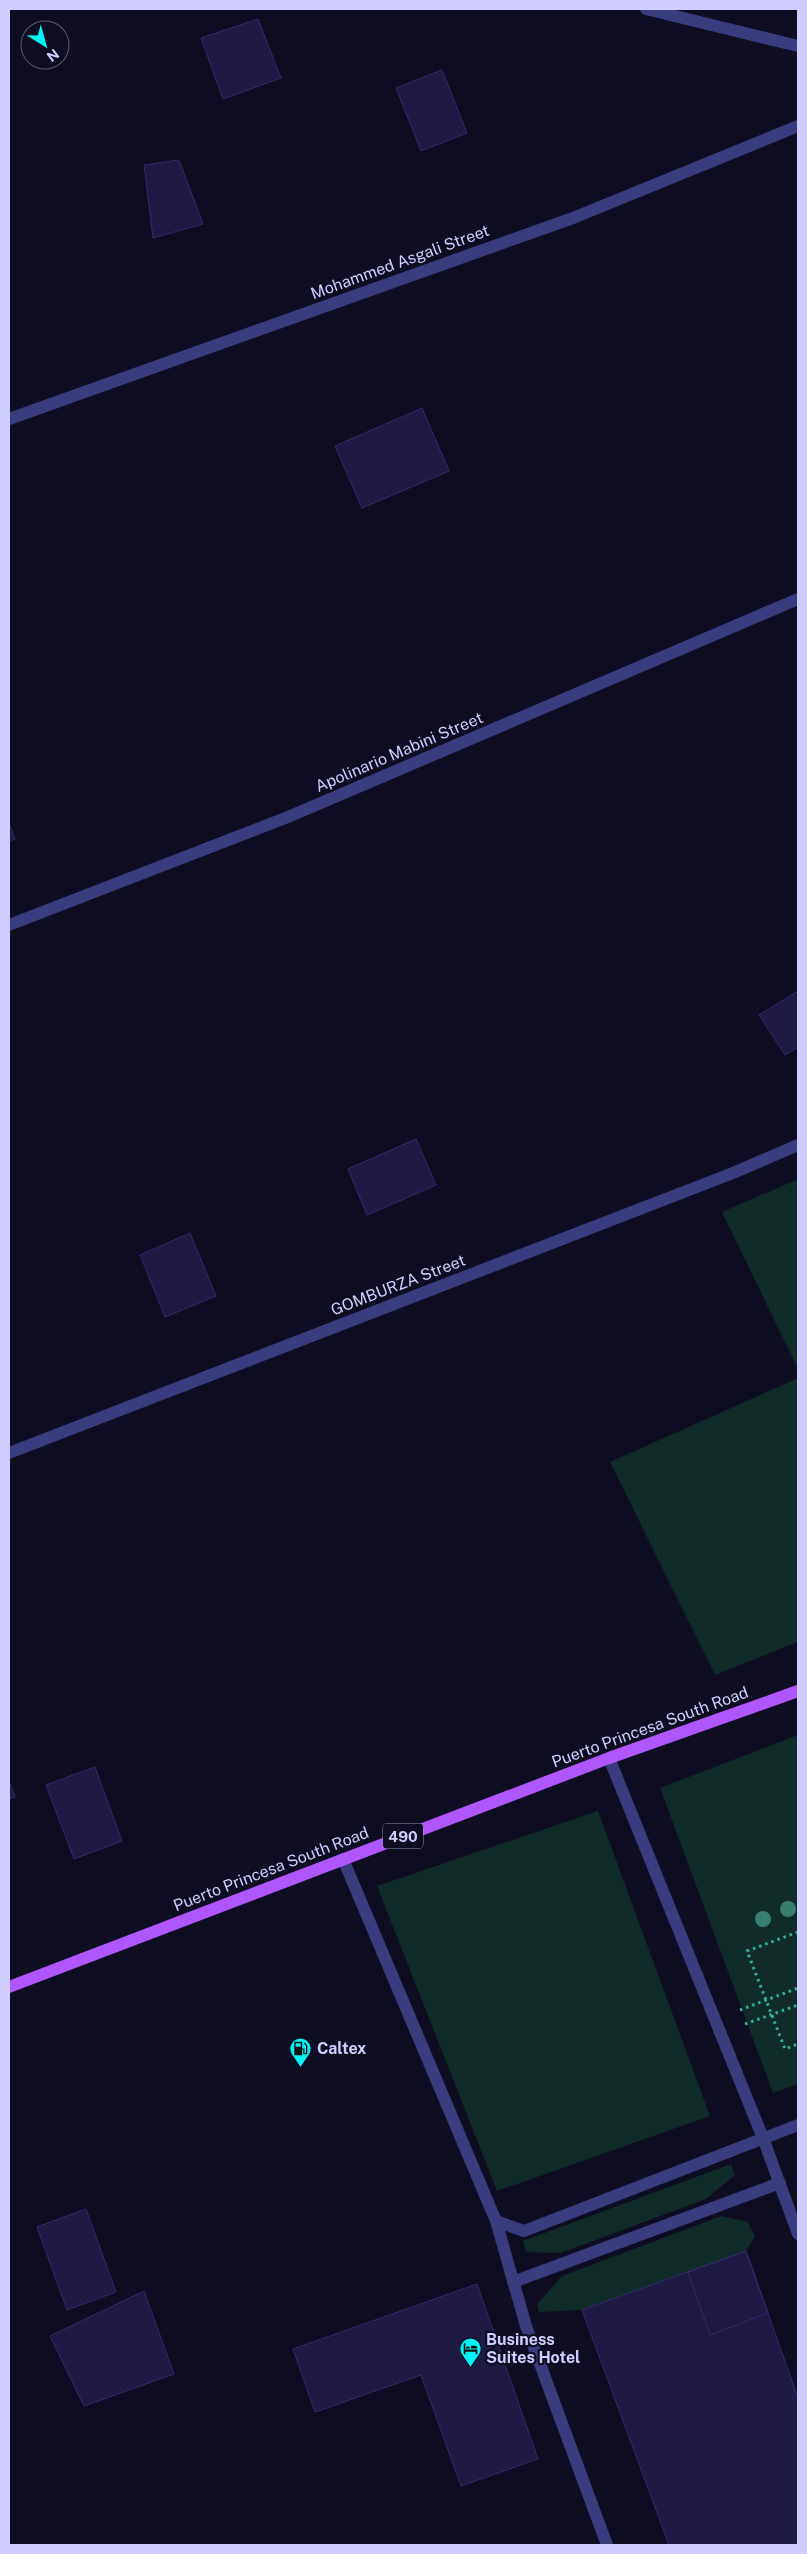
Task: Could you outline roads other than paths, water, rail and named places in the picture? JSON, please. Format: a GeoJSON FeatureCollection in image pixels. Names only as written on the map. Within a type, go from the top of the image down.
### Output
{"type":"FeatureCollection","features":[{"type":"Feature","properties":{"kind":"main road","name":"Puerto Princesa South Road"},"geometry":{"type":"LineString","coordinates":[[9,1987],[608,1758],[798,1691]]}},
{"type":"Feature","properties":{"kind":"street"},"geometry":{"type":"LineString","coordinates":[[646,9],[798,46]]}},
{"type":"Feature","properties":{"kind":"street","name":"Mohammed Asgali Street"},"geometry":{"type":"LineString","coordinates":[[9,419],[573,218],[798,126]]}},
{"type":"Feature","properties":{"kind":"street","name":"Apolinario Mabini Street"},"geometry":{"type":"LineString","coordinates":[[9,925],[288,817],[798,599]]}},
{"type":"Feature","properties":{"kind":"street","name":"GOMBURZA Street"},"geometry":{"type":"LineString","coordinates":[[9,1453],[733,1173],[798,1145]]}},
{"type":"Feature","properties":{"kind":"street"},"geometry":{"type":"LineString","coordinates":[[608,1758],[763,2138],[798,2234]]}},
{"type":"Feature","properties":{"kind":"street"},"geometry":{"type":"LineString","coordinates":[[343,1859],[496,2222],[526,2326],[607,2545]]}},
{"type":"Feature","properties":{"kind":"street"},"geometry":{"type":"LineString","coordinates":[[496,2222],[524,2230],[798,2124]]}},
{"type":"Feature","properties":{"kind":"street"},"geometry":{"type":"LineString","coordinates":[[513,2282],[780,2183]]}},
{"type":"Feature","properties":{"kind":"place","name":"Caltex"},"geometry":{"type":"Point","coordinates":[301,2067]}},
{"type":"Feature","properties":{"kind":"place","name":"Business Suites Hotel"},"geometry":{"type":"Point","coordinates":[470,2367]}}]}
